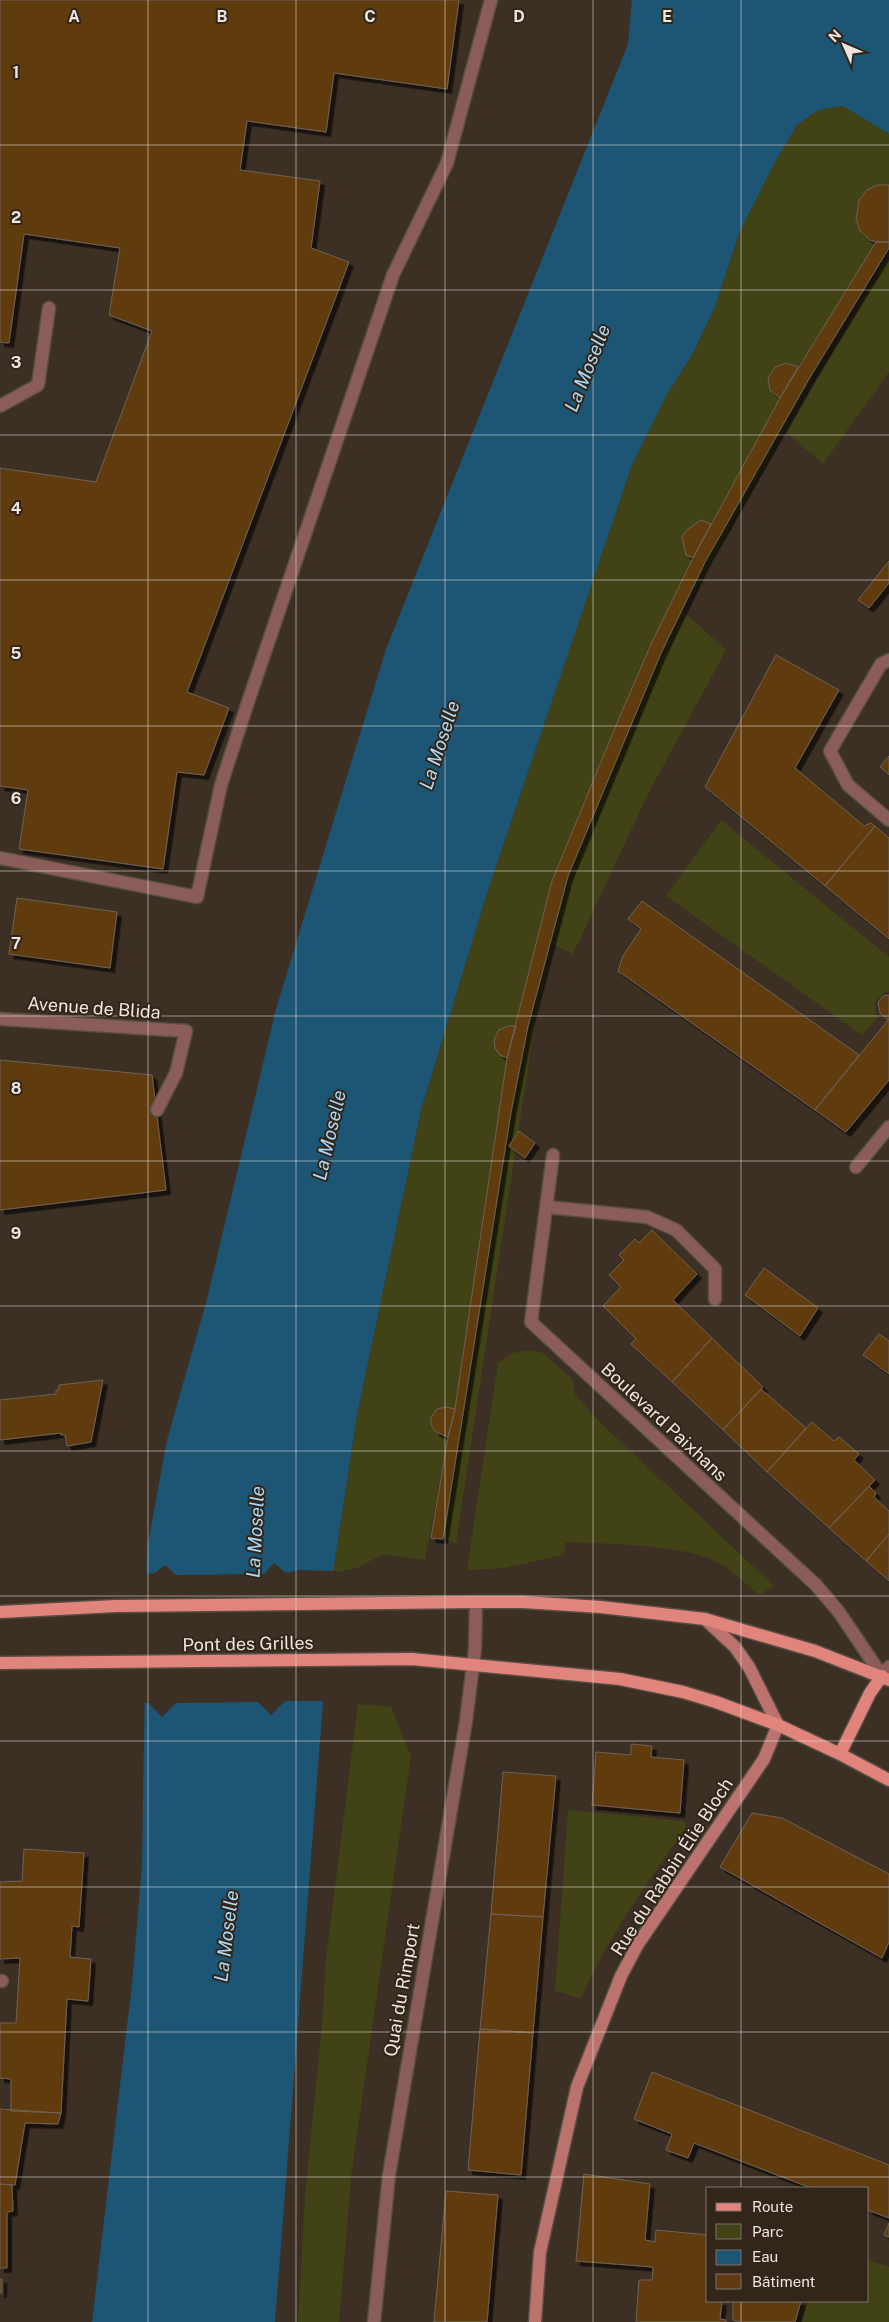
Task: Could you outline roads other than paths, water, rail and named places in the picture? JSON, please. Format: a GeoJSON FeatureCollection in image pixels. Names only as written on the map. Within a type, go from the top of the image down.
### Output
{"type":"FeatureCollection","features":[{"type":"Feature","properties":{"kind":"main road"},"geometry":{"type":"LineString","coordinates":[[0,1612],[116,1606],[523,1602],[601,1607],[705,1619],[887,1674],[870,1693],[840,1754]]}},
{"type":"Feature","properties":{"kind":"main road","name":"Pont des Grilles"},"geometry":{"type":"LineString","coordinates":[[0,1663],[412,1659],[473,1664]]}},
{"type":"Feature","properties":{"kind":"main road"},"geometry":{"type":"LineString","coordinates":[[473,1664],[620,1679],[692,1694],[778,1725],[840,1754],[889,1780]]}},
{"type":"Feature","properties":{"kind":"street"},"geometry":{"type":"LineString","coordinates":[[0,858],[197,897],[221,785],[244,714],[393,275],[447,163],[491,0]]}},
{"type":"Feature","properties":{"kind":"street"},"geometry":{"type":"LineString","coordinates":[[0,406],[38,385],[49,308]]}},
{"type":"Feature","properties":{"kind":"street"},"geometry":{"type":"LineString","coordinates":[[889,660],[881,664],[830,751],[848,785],[889,820]]}},
{"type":"Feature","properties":{"kind":"street","name":"Avenue de Blida"},"geometry":{"type":"LineString","coordinates":[[0,1019],[186,1031],[176,1073],[157,1110]]}},
{"type":"Feature","properties":{"kind":"street"},"geometry":{"type":"LineString","coordinates":[[856,1167],[889,1127]]}},
{"type":"Feature","properties":{"kind":"street","name":"Boulevard Paixhans"},"geometry":{"type":"LineString","coordinates":[[553,1155],[531,1322],[816,1585],[887,1674]]}},
{"type":"Feature","properties":{"kind":"street"},"geometry":{"type":"LineString","coordinates":[[546,1207],[647,1217],[676,1230],[715,1269],[715,1299]]}},
{"type":"Feature","properties":{"kind":"street","name":"Quai du Rimport"},"geometry":{"type":"LineString","coordinates":[[374,2322],[389,2175],[466,1720],[473,1664],[476,1602]]}},
{"type":"Feature","properties":{"kind":"street"},"geometry":{"type":"LineString","coordinates":[[705,1619],[735,1647],[749,1667],[778,1725]]}},
{"type":"Feature","properties":{"kind":"street","name":"Rue du Rabbin Élie Bloch"},"geometry":{"type":"LineString","coordinates":[[535,2322],[540,2252],[577,2087],[614,1995],[638,1944],[764,1759],[778,1725]]}},
{"type":"Feature","properties":{"kind":"water","name":"La Moselle"},"geometry":{"type":"Polygon","coordinates":[[[632,0],[889,0],[889,134],[843,106],[818,110],[797,125],[776,160],[739,233],[715,307],[692,355],[667,394],[632,465],[488,890],[421,1110],[357,1415],[333,1573],[275,2322],[92,2322],[132,1984],[142,1865],[147,1549],[167,1440],[206,1303],[276,1009],[386,649],[628,44],[632,0]]]}}]}
